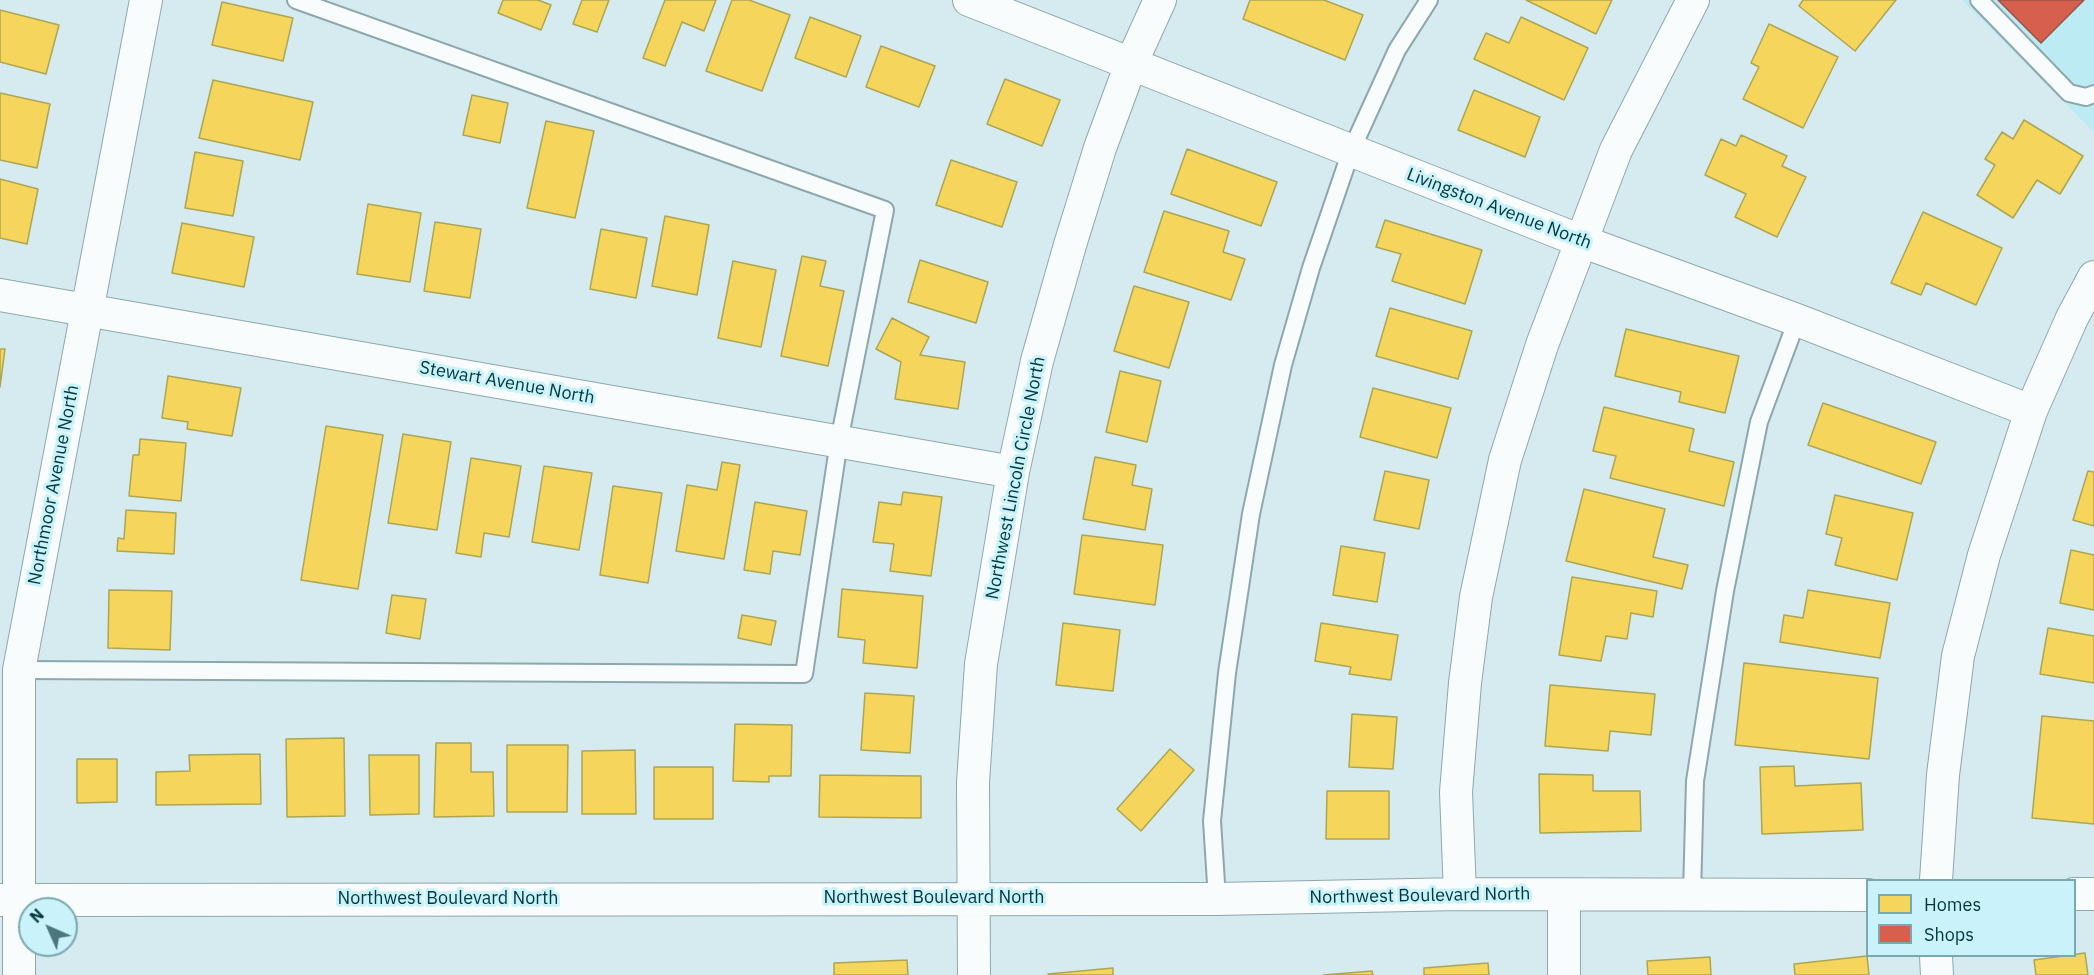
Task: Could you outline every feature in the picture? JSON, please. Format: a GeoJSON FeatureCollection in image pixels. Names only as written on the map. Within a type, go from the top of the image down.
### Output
{"type":"FeatureCollection","features":[{"type":"Feature","properties":{"kind":"street","name":"Northmoor Avenue North"},"geometry":{"type":"LineString","coordinates":[[19,975],[11,900],[19,670],[146,0]]}},
{"type":"Feature","properties":{"kind":"street","name":"Livingston Avenue North"},"geometry":{"type":"LineString","coordinates":[[969,0],[1581,241],[1797,320],[2031,411]]}},
{"type":"Feature","properties":{"kind":"street","name":"Northwest Lincoln Circle North"},"geometry":{"type":"LineString","coordinates":[[974,975],[973,782],[981,664],[1013,472],[1037,361],[1100,148],[1131,64],[1160,0]]}},
{"type":"Feature","properties":{"kind":"street"},"geometry":{"type":"LineString","coordinates":[[1460,894],[1456,792],[1476,597],[1505,460],[1542,345],[1616,150],[1693,0]]}},
{"type":"Feature","properties":{"kind":"street"},"geometry":{"type":"LineString","coordinates":[[1936,879],[1942,775],[1958,656],[1984,555],[2031,411],[2072,318],[2094,277]]}},
{"type":"Feature","properties":{"kind":"street","name":"Stewart Avenue North"},"geometry":{"type":"LineString","coordinates":[[0,295],[1013,472]]}},
{"type":"Feature","properties":{"kind":"street","name":"Northwest Boulevard North"},"geometry":{"type":"LineString","coordinates":[[11,900],[1217,899],[1460,894],[1866,895]]}},
{"type":"Feature","properties":{"kind":"street"},"geometry":{"type":"LineString","coordinates":[[2076,894],[2094,894]]}},
{"type":"Feature","properties":{"kind":"street"},"geometry":{"type":"LineString","coordinates":[[1564,895],[1564,975]]}},
{"type":"Feature","properties":{"kind":"street"},"geometry":{"type":"LineString","coordinates":[[1936,957],[1937,975]]}},
{"type":"Feature","properties":{"kind":"lane"},"geometry":{"type":"LineString","coordinates":[[19,670],[804,674],[839,441],[885,210],[296,0]]}},
{"type":"Feature","properties":{"kind":"lane"},"geometry":{"type":"LineString","coordinates":[[1217,899],[1212,821],[1227,673],[1251,514],[1282,365],[1311,268],[1351,151],[1397,50],[1429,0]]}},
{"type":"Feature","properties":{"kind":"lane"},"geometry":{"type":"LineString","coordinates":[[1980,0],[2069,93],[2086,97],[2094,94]]}},
{"type":"Feature","properties":{"kind":"lane"},"geometry":{"type":"LineString","coordinates":[[1692,895],[1695,781],[1725,591],[1759,422],[1797,320]]}},
{"type":"Feature","properties":{"kind":"shaded area"},"geometry":{"type":"Polygon","coordinates":[[[1962,0],[2094,0],[2094,132],[1962,0]]]}},
{"type":"Feature","properties":{"kind":"building: Homes"},"geometry":{"type":"Polygon","coordinates":[[[503,0],[538,0],[551,5],[541,30],[498,13],[503,0]]]}},
{"type":"Feature","properties":{"kind":"building: Homes"},"geometry":{"type":"Polygon","coordinates":[[[582,0],[609,0],[597,32],[573,24],[582,0]]]}},
{"type":"Feature","properties":{"kind":"building: Homes"},"geometry":{"type":"Polygon","coordinates":[[[665,0],[716,0],[704,31],[682,22],[665,66],[643,58],[665,0]]]}},
{"type":"Feature","properties":{"kind":"building: Homes"},"geometry":{"type":"Polygon","coordinates":[[[732,0],[749,0],[790,15],[762,91],[706,71],[732,0]]]}},
{"type":"Feature","properties":{"kind":"building: Homes"},"geometry":{"type":"Polygon","coordinates":[[[1250,0],[1324,0],[1363,15],[1345,60],[1243,19],[1250,0]]]}},
{"type":"Feature","properties":{"kind":"building: Homes"},"geometry":{"type":"Polygon","coordinates":[[[1526,0],[1612,0],[1596,34],[1526,0]]]}},
{"type":"Feature","properties":{"kind":"building: Homes"},"geometry":{"type":"Polygon","coordinates":[[[1803,0],[1896,0],[1855,51],[1799,6],[1803,0]]]}},
{"type":"Feature","properties":{"kind":"building: Homes"},"geometry":{"type":"Polygon","coordinates":[[[222,2],[293,18],[283,61],[212,45],[222,2]]]}},
{"type":"Feature","properties":{"kind":"building: Homes"},"geometry":{"type":"Polygon","coordinates":[[[0,10],[59,25],[46,74],[0,62],[0,10]]]}},
{"type":"Feature","properties":{"kind":"building: Homes"},"geometry":{"type":"Polygon","coordinates":[[[810,17],[861,36],[846,77],[795,58],[810,17]]]}},
{"type":"Feature","properties":{"kind":"building: Homes"},"geometry":{"type":"Polygon","coordinates":[[[1521,17],[1588,48],[1564,100],[1474,59],[1486,33],[1509,43],[1521,17]]]}},
{"type":"Feature","properties":{"kind":"building: Homes"},"geometry":{"type":"Polygon","coordinates":[[[1769,24],[1838,57],[1803,128],[1743,99],[1759,67],[1751,63],[1769,24]]]}},
{"type":"Feature","properties":{"kind":"building: Homes"},"geometry":{"type":"Polygon","coordinates":[[[881,46],[935,66],[919,107],[866,87],[881,46]]]}},
{"type":"Feature","properties":{"kind":"building: Homes"},"geometry":{"type":"Polygon","coordinates":[[[1005,79],[1060,100],[1042,146],[987,124],[1005,79]]]}},
{"type":"Feature","properties":{"kind":"building: Homes"},"geometry":{"type":"Polygon","coordinates":[[[213,80],[313,102],[300,160],[199,138],[213,80]]]}},
{"type":"Feature","properties":{"kind":"building: Homes"},"geometry":{"type":"Polygon","coordinates":[[[1474,90],[1540,117],[1525,157],[1458,130],[1474,90]]]}},
{"type":"Feature","properties":{"kind":"building: Homes"},"geometry":{"type":"Polygon","coordinates":[[[0,93],[50,104],[37,168],[0,160],[0,93]]]}},
{"type":"Feature","properties":{"kind":"building: Homes"},"geometry":{"type":"Polygon","coordinates":[[[472,95],[508,103],[500,143],[463,135],[472,95]]]}},
{"type":"Feature","properties":{"kind":"building: Homes"},"geometry":{"type":"Polygon","coordinates":[[[2024,120],[2083,156],[2060,194],[2037,180],[2013,218],[1977,195],[1995,165],[1985,159],[2002,132],[2013,139],[2024,120]]]}},
{"type":"Feature","properties":{"kind":"building: Homes"},"geometry":{"type":"Polygon","coordinates":[[[546,121],[594,131],[575,218],[527,208],[546,121]]]}},
{"type":"Feature","properties":{"kind":"building: Homes"},"geometry":{"type":"Polygon","coordinates":[[[1741,135],[1787,156],[1782,166],[1806,177],[1777,237],[1735,217],[1746,194],[1705,175],[1721,139],[1736,146],[1741,135]]]}},
{"type":"Feature","properties":{"kind":"building: Homes"},"geometry":{"type":"Polygon","coordinates":[[[1187,149],[1277,182],[1261,226],[1171,194],[1187,149]]]}},
{"type":"Feature","properties":{"kind":"building: Homes"},"geometry":{"type":"Polygon","coordinates":[[[195,152],[243,161],[233,216],[185,208],[195,152]]]}},
{"type":"Feature","properties":{"kind":"building: Homes"},"geometry":{"type":"Polygon","coordinates":[[[951,160],[1017,182],[1002,227],[936,205],[951,160]]]}},
{"type":"Feature","properties":{"kind":"building: Homes"},"geometry":{"type":"Polygon","coordinates":[[[0,179],[38,189],[27,244],[0,238],[0,179]]]}},
{"type":"Feature","properties":{"kind":"building: Homes"},"geometry":{"type":"Polygon","coordinates":[[[368,204],[421,213],[410,282],[357,274],[368,204]]]}},
{"type":"Feature","properties":{"kind":"building: Homes"},"geometry":{"type":"Polygon","coordinates":[[[1164,211],[1229,231],[1223,252],[1245,259],[1231,300],[1144,272],[1164,211]]]}},
{"type":"Feature","properties":{"kind":"building: Homes"},"geometry":{"type":"Polygon","coordinates":[[[1923,212],[2002,248],[1976,305],[1926,283],[1921,295],[1891,283],[1923,212]]]}},
{"type":"Feature","properties":{"kind":"building: Homes"},"geometry":{"type":"Polygon","coordinates":[[[665,216],[709,225],[697,295],[652,286],[665,216]]]}},
{"type":"Feature","properties":{"kind":"building: Homes"},"geometry":{"type":"Polygon","coordinates":[[[1385,220],[1482,250],[1465,304],[1392,281],[1401,254],[1376,247],[1385,220]]]}},
{"type":"Feature","properties":{"kind":"building: Homes"},"geometry":{"type":"Polygon","coordinates":[[[435,222],[481,229],[470,298],[424,291],[435,222]]]}},
{"type":"Feature","properties":{"kind":"building: Homes"},"geometry":{"type":"Polygon","coordinates":[[[182,223],[254,237],[244,287],[172,273],[182,223]]]}},
{"type":"Feature","properties":{"kind":"building: Homes"},"geometry":{"type":"Polygon","coordinates":[[[601,229],[647,238],[636,298],[590,289],[601,229]]]}},
{"type":"Feature","properties":{"kind":"building: Homes"},"geometry":{"type":"Polygon","coordinates":[[[802,256],[826,261],[820,286],[844,291],[828,366],[781,356],[802,256]]]}},
{"type":"Feature","properties":{"kind":"building: Homes"},"geometry":{"type":"Polygon","coordinates":[[[920,260],[988,282],[976,323],[908,302],[920,260]]]}},
{"type":"Feature","properties":{"kind":"building: Homes"},"geometry":{"type":"Polygon","coordinates":[[[733,261],[776,270],[761,347],[718,338],[733,261]]]}},
{"type":"Feature","properties":{"kind":"building: Homes"},"geometry":{"type":"Polygon","coordinates":[[[1134,286],[1189,302],[1169,368],[1114,351],[1134,286]]]}},
{"type":"Feature","properties":{"kind":"building: Homes"},"geometry":{"type":"Polygon","coordinates":[[[1390,308],[1472,331],[1458,379],[1376,356],[1390,308]]]}},
{"type":"Feature","properties":{"kind":"building: Homes"},"geometry":{"type":"Polygon","coordinates":[[[892,318],[929,337],[920,355],[965,362],[958,409],[895,399],[901,362],[876,349],[892,318]]]}},
{"type":"Feature","properties":{"kind":"building: Homes"},"geometry":{"type":"Polygon","coordinates":[[[1626,329],[1739,356],[1725,413],[1679,402],[1681,392],[1615,376],[1626,329]]]}},
{"type":"Feature","properties":{"kind":"building: Homes"},"geometry":{"type":"Polygon","coordinates":[[[0,349],[5,349],[0,387],[0,349]]]}},
{"type":"Feature","properties":{"kind":"building: Homes"},"geometry":{"type":"Polygon","coordinates":[[[1120,371],[1161,381],[1147,442],[1106,432],[1120,371]]]}},
{"type":"Feature","properties":{"kind":"building: Homes"},"geometry":{"type":"Polygon","coordinates":[[[168,376],[241,388],[232,436],[187,429],[188,422],[162,418],[168,376]]]}},
{"type":"Feature","properties":{"kind":"building: Homes"},"geometry":{"type":"Polygon","coordinates":[[[1373,388],[1451,408],[1437,458],[1360,437],[1373,388]]]}},
{"type":"Feature","properties":{"kind":"building: Homes"},"geometry":{"type":"Polygon","coordinates":[[[1823,403],[1936,442],[1921,484],[1808,445],[1823,403]]]}},
{"type":"Feature","properties":{"kind":"building: Homes"},"geometry":{"type":"Polygon","coordinates":[[[1604,407],[1694,429],[1689,451],[1734,462],[1724,506],[1610,478],[1616,456],[1593,451],[1604,407]]]}},
{"type":"Feature","properties":{"kind":"building: Homes"},"geometry":{"type":"Polygon","coordinates":[[[326,426],[383,435],[358,589],[301,580],[326,426]]]}},
{"type":"Feature","properties":{"kind":"building: Homes"},"geometry":{"type":"Polygon","coordinates":[[[403,434],[451,442],[437,530],[388,523],[403,434]]]}},
{"type":"Feature","properties":{"kind":"building: Homes"},"geometry":{"type":"Polygon","coordinates":[[[140,439],[186,443],[181,501],[129,496],[133,455],[139,455],[140,439]]]}},
{"type":"Feature","properties":{"kind":"building: Homes"},"geometry":{"type":"Polygon","coordinates":[[[1095,457],[1136,465],[1132,485],[1152,489],[1145,530],[1083,519],[1095,457]]]}},
{"type":"Feature","properties":{"kind":"building: Homes"},"geometry":{"type":"Polygon","coordinates":[[[471,458],[521,466],[509,537],[484,533],[481,557],[456,553],[471,458]]]}},
{"type":"Feature","properties":{"kind":"building: Homes"},"geometry":{"type":"Polygon","coordinates":[[[722,462],[740,465],[724,559],[676,551],[687,485],[717,490],[722,462]]]}},
{"type":"Feature","properties":{"kind":"building: Homes"},"geometry":{"type":"Polygon","coordinates":[[[544,466],[592,473],[579,550],[532,542],[544,466]]]}},
{"type":"Feature","properties":{"kind":"building: Homes"},"geometry":{"type":"Polygon","coordinates":[[[1385,471],[1429,480],[1419,529],[1374,520],[1385,471]]]}},
{"type":"Feature","properties":{"kind":"building: Homes"},"geometry":{"type":"Polygon","coordinates":[[[2088,471],[2094,472],[2094,526],[2073,520],[2088,471]]]}},
{"type":"Feature","properties":{"kind":"building: Homes"},"geometry":{"type":"Polygon","coordinates":[[[613,486],[662,493],[648,583],[600,575],[613,486]]]}},
{"type":"Feature","properties":{"kind":"building: Homes"},"geometry":{"type":"Polygon","coordinates":[[[1584,489],[1665,509],[1653,557],[1688,565],[1682,589],[1566,561],[1584,489]]]}},
{"type":"Feature","properties":{"kind":"building: Homes"},"geometry":{"type":"Polygon","coordinates":[[[903,492],[942,497],[931,576],[890,571],[894,544],[873,542],[879,502],[901,505],[903,492]]]}},
{"type":"Feature","properties":{"kind":"building: Homes"},"geometry":{"type":"Polygon","coordinates":[[[1835,495],[1913,513],[1897,580],[1835,565],[1842,538],[1826,534],[1835,495]]]}},
{"type":"Feature","properties":{"kind":"building: Homes"},"geometry":{"type":"Polygon","coordinates":[[[755,502],[807,511],[800,555],[773,551],[770,574],[744,570],[755,502]]]}},
{"type":"Feature","properties":{"kind":"building: Homes"},"geometry":{"type":"Polygon","coordinates":[[[126,510],[176,513],[174,554],[117,551],[118,538],[124,539],[126,510]]]}},
{"type":"Feature","properties":{"kind":"building: Homes"},"geometry":{"type":"Polygon","coordinates":[[[1082,535],[1163,545],[1155,605],[1074,594],[1082,535]]]}},
{"type":"Feature","properties":{"kind":"building: Homes"},"geometry":{"type":"Polygon","coordinates":[[[1341,546],[1385,553],[1377,602],[1333,595],[1341,546]]]}},
{"type":"Feature","properties":{"kind":"building: Homes"},"geometry":{"type":"Polygon","coordinates":[[[2071,550],[2094,555],[2094,610],[2060,603],[2071,550]]]}},
{"type":"Feature","properties":{"kind":"building: Homes"},"geometry":{"type":"Polygon","coordinates":[[[1572,577],[1657,591],[1653,617],[1631,613],[1627,639],[1606,636],[1601,661],[1559,655],[1572,577]]]}},
{"type":"Feature","properties":{"kind":"building: Homes"},"geometry":{"type":"Polygon","coordinates":[[[842,589],[923,596],[917,668],[863,663],[865,640],[838,637],[842,589]]]}},
{"type":"Feature","properties":{"kind":"building: Homes"},"geometry":{"type":"Polygon","coordinates":[[[109,590],[172,591],[170,650],[108,648],[109,590]]]}},
{"type":"Feature","properties":{"kind":"building: Homes"},"geometry":{"type":"Polygon","coordinates":[[[1808,590],[1890,603],[1880,658],[1780,642],[1784,615],[1803,618],[1808,590]]]}},
{"type":"Feature","properties":{"kind":"building: Homes"},"geometry":{"type":"Polygon","coordinates":[[[392,595],[426,599],[420,639],[386,633],[392,595]]]}},
{"type":"Feature","properties":{"kind":"building: Homes"},"geometry":{"type":"Polygon","coordinates":[[[742,615],[776,621],[771,645],[738,638],[742,615]]]}},
{"type":"Feature","properties":{"kind":"building: Homes"},"geometry":{"type":"Polygon","coordinates":[[[1063,623],[1120,630],[1113,691],[1056,685],[1063,623]]]}},
{"type":"Feature","properties":{"kind":"building: Homes"},"geometry":{"type":"Polygon","coordinates":[[[1321,623],[1398,635],[1391,680],[1349,674],[1351,667],[1315,661],[1321,623]]]}},
{"type":"Feature","properties":{"kind":"building: Homes"},"geometry":{"type":"Polygon","coordinates":[[[2048,628],[2094,636],[2094,683],[2040,674],[2048,628]]]}},
{"type":"Feature","properties":{"kind":"building: Homes"},"geometry":{"type":"Polygon","coordinates":[[[1744,663],[1878,678],[1869,759],[1735,745],[1744,663]]]}},
{"type":"Feature","properties":{"kind":"building: Homes"},"geometry":{"type":"Polygon","coordinates":[[[1550,685],[1655,694],[1651,735],[1610,731],[1608,751],[1545,746],[1550,685]]]}},
{"type":"Feature","properties":{"kind":"building: Homes"},"geometry":{"type":"Polygon","coordinates":[[[865,693],[914,696],[910,753],[861,750],[865,693]]]}},
{"type":"Feature","properties":{"kind":"building: Homes"},"geometry":{"type":"Polygon","coordinates":[[[1352,714],[1397,717],[1393,769],[1349,767],[1352,714]]]}},
{"type":"Feature","properties":{"kind":"building: Homes"},"geometry":{"type":"Polygon","coordinates":[[[2042,716],[2094,721],[2094,824],[2032,818],[2042,716]]]}},
{"type":"Feature","properties":{"kind":"building: Homes"},"geometry":{"type":"Polygon","coordinates":[[[735,724],[792,725],[791,776],[769,776],[769,782],[733,781],[735,724]]]}},
{"type":"Feature","properties":{"kind":"building: Homes"},"geometry":{"type":"Polygon","coordinates":[[[344,738],[345,816],[287,817],[286,739],[344,738]]]}},
{"type":"Feature","properties":{"kind":"building: Homes"},"geometry":{"type":"Polygon","coordinates":[[[436,743],[471,743],[471,772],[493,772],[494,816],[434,817],[436,743]]]}},
{"type":"Feature","properties":{"kind":"building: Homes"},"geometry":{"type":"Polygon","coordinates":[[[507,745],[568,745],[567,812],[507,812],[507,745]]]}},
{"type":"Feature","properties":{"kind":"building: Homes"},"geometry":{"type":"Polygon","coordinates":[[[1170,749],[1194,770],[1141,831],[1117,809],[1170,749]]]}},
{"type":"Feature","properties":{"kind":"building: Homes"},"geometry":{"type":"Polygon","coordinates":[[[635,750],[636,814],[582,814],[582,751],[635,750]]]}},
{"type":"Feature","properties":{"kind":"building: Homes"},"geometry":{"type":"Polygon","coordinates":[[[260,754],[261,804],[156,805],[156,772],[190,771],[189,755],[260,754]]]}},
{"type":"Feature","properties":{"kind":"building: Homes"},"geometry":{"type":"Polygon","coordinates":[[[369,755],[419,755],[419,814],[370,815],[369,755]]]}},
{"type":"Feature","properties":{"kind":"building: Homes"},"geometry":{"type":"Polygon","coordinates":[[[77,759],[117,759],[117,802],[77,803],[77,759]]]}},
{"type":"Feature","properties":{"kind":"building: Homes"},"geometry":{"type":"Polygon","coordinates":[[[1794,766],[1795,786],[1861,783],[1863,830],[1762,834],[1760,767],[1794,766]]]}},
{"type":"Feature","properties":{"kind":"building: Homes"},"geometry":{"type":"Polygon","coordinates":[[[654,767],[713,767],[713,819],[654,819],[654,767]]]}},
{"type":"Feature","properties":{"kind":"building: Homes"},"geometry":{"type":"Polygon","coordinates":[[[1539,774],[1593,775],[1593,791],[1640,791],[1641,831],[1540,833],[1539,774]]]}},
{"type":"Feature","properties":{"kind":"building: Homes"},"geometry":{"type":"Polygon","coordinates":[[[820,775],[921,776],[921,818],[819,817],[820,775]]]}},
{"type":"Feature","properties":{"kind":"building: Homes"},"geometry":{"type":"Polygon","coordinates":[[[1327,791],[1389,791],[1389,839],[1326,839],[1327,791]]]}},
{"type":"Feature","properties":{"kind":"building: Homes"},"geometry":{"type":"Polygon","coordinates":[[[2085,953],[2088,975],[2036,975],[2034,960],[2076,957],[2076,954],[2085,953]]]}},
{"type":"Feature","properties":{"kind":"building: Homes"},"geometry":{"type":"Polygon","coordinates":[[[1866,956],[1869,975],[1795,975],[1794,964],[1866,956]]]}},
{"type":"Feature","properties":{"kind":"building: Homes"},"geometry":{"type":"Polygon","coordinates":[[[1710,957],[1711,975],[1648,975],[1647,961],[1710,957]]]}},
{"type":"Feature","properties":{"kind":"building: Homes"},"geometry":{"type":"Polygon","coordinates":[[[907,960],[908,975],[834,975],[834,963],[907,960]]]}},
{"type":"Feature","properties":{"kind":"building: Homes"},"geometry":{"type":"Polygon","coordinates":[[[1488,963],[1489,975],[1424,975],[1424,968],[1488,963]]]}},
{"type":"Feature","properties":{"kind":"building: Homes"},"geometry":{"type":"Polygon","coordinates":[[[1113,968],[1113,975],[1048,975],[1048,974],[1113,968]]]}},
{"type":"Feature","properties":{"kind":"building: Homes"},"geometry":{"type":"Polygon","coordinates":[[[1372,971],[1373,975],[1323,975],[1372,971]]]}},
{"type":"Feature","properties":{"kind":"building: Shops"},"geometry":{"type":"Polygon","coordinates":[[[1998,0],[2084,0],[2041,43],[1998,0]]]}}]}
